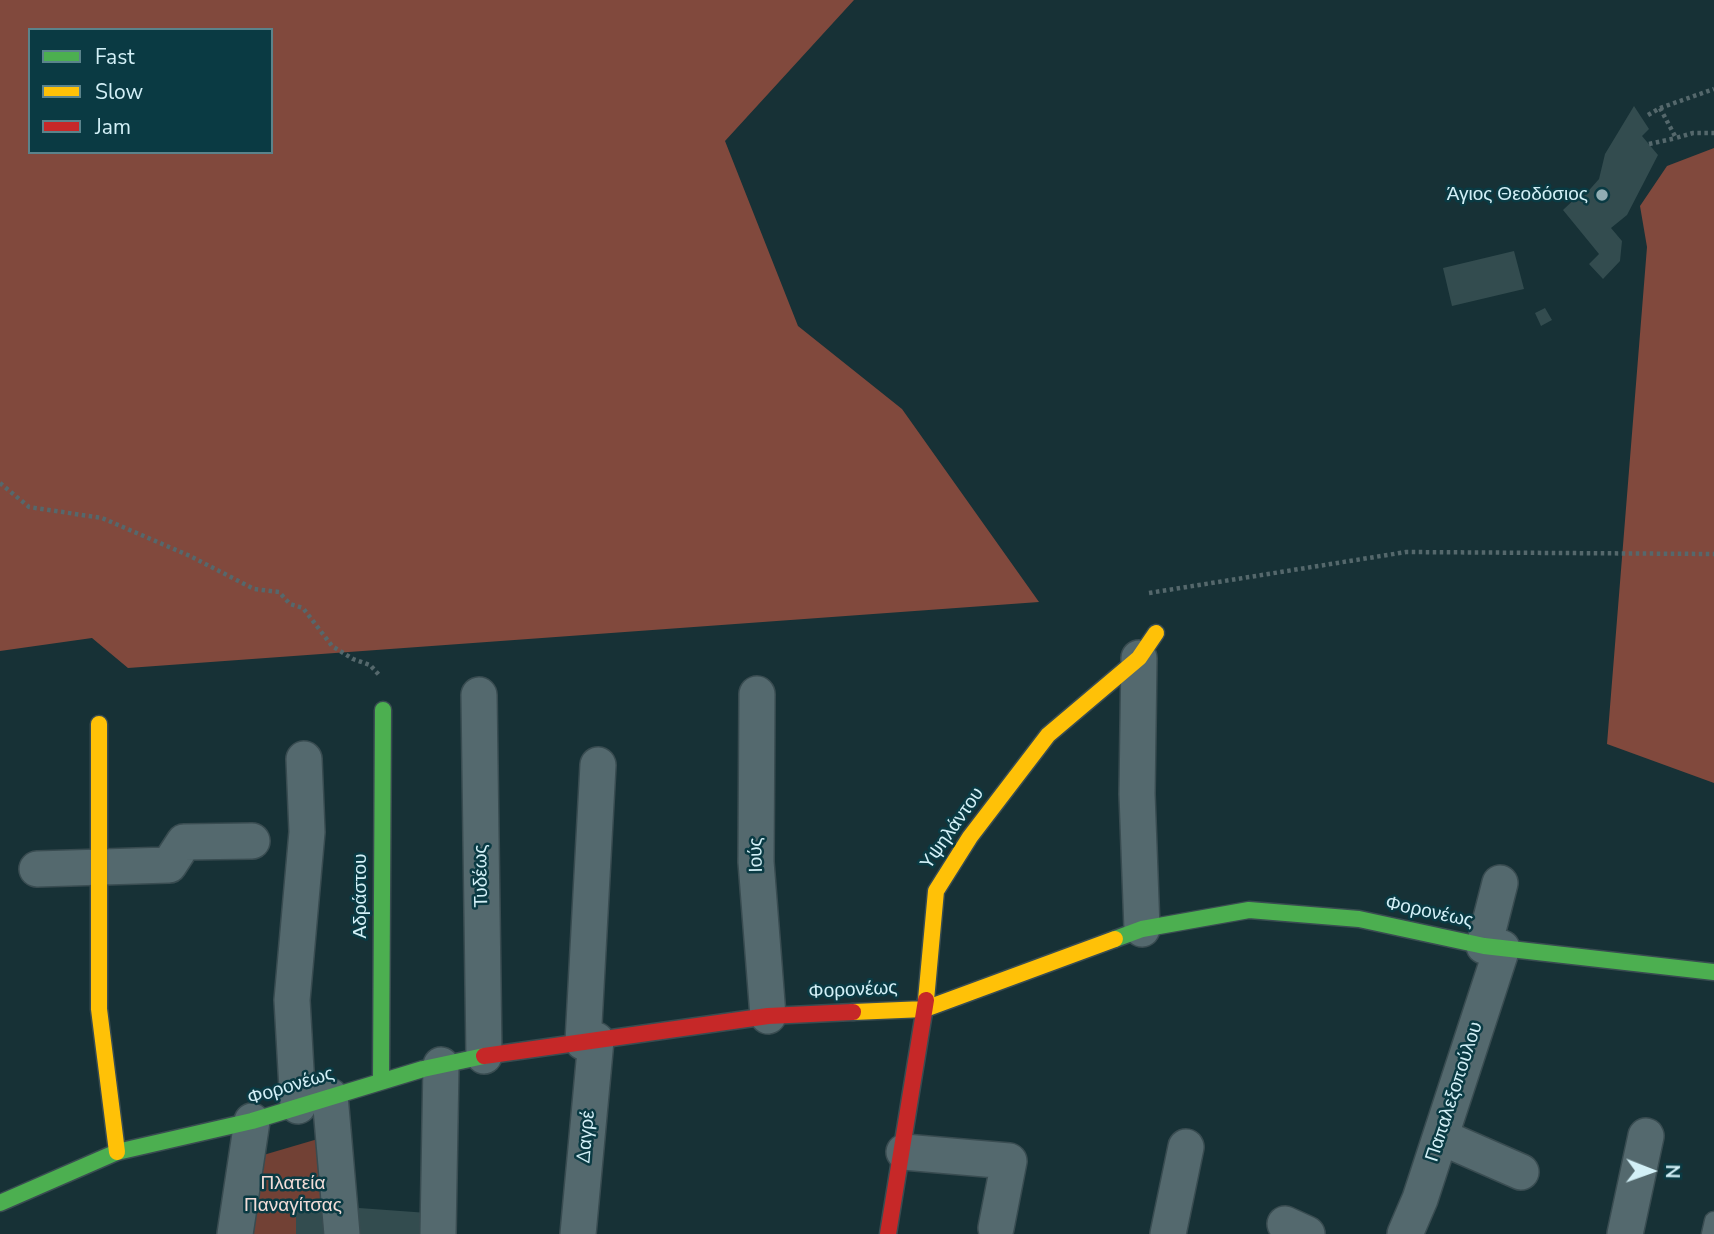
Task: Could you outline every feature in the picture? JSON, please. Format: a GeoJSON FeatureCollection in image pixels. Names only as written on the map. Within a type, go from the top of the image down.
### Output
{"type":"FeatureCollection","features":[{"type":"Feature","properties":{"kind":"street"},"geometry":{"type":"LineString","coordinates":[[1142,929],[1137,794],[1148,646]]}},
{"type":"Feature","properties":{"kind":"street","name":"Υψηλάντου"},"geometry":{"type":"LineString","coordinates":[[888,1234],[904,1152],[925,1009],[936,891],[970,836],[1048,735],[1148,646]]}},
{"type":"Feature","properties":{"kind":"street","name":"Ιούς"},"geometry":{"type":"LineString","coordinates":[[757,694],[756,862],[768,1016]]}},
{"type":"Feature","properties":{"kind":"street","name":"Τυδέως"},"geometry":{"type":"LineString","coordinates":[[479,695],[484,1056]]}},
{"type":"Feature","properties":{"kind":"street","name":"Αδράστου"},"geometry":{"type":"LineString","coordinates":[[381,1081],[383,710]]}},
{"type":"Feature","properties":{"kind":"street"},"geometry":{"type":"LineString","coordinates":[[99,724],[99,1009],[117,1152]]}},
{"type":"Feature","properties":{"kind":"street"},"geometry":{"type":"LineString","coordinates":[[304,759],[307,832],[292,1000],[342,1234]]}},
{"type":"Feature","properties":{"kind":"street","name":"Δαγρέ"},"geometry":{"type":"LineString","coordinates":[[578,1234],[589,1041],[598,765]]}},
{"type":"Feature","properties":{"kind":"street"},"geometry":{"type":"LineString","coordinates":[[37,869],[169,865],[184,842],[252,841]]}},
{"type":"Feature","properties":{"kind":"street","name":"Παπαλεξοπούλου"},"geometry":{"type":"LineString","coordinates":[[1405,1234],[1441,1137],[1493,947],[1500,883]]}},
{"type":"Feature","properties":{"kind":"street","name":"Φορονέως"},"geometry":{"type":"LineString","coordinates":[[0,1203],[117,1152],[253,1121],[441,1065],[484,1056],[768,1016],[925,1009],[1142,929],[1249,910],[1359,919],[1493,947],[1714,972]]}},
{"type":"Feature","properties":{"kind":"street"},"geometry":{"type":"LineString","coordinates":[[438,1234],[441,1065]]}},
{"type":"Feature","properties":{"kind":"street"},"geometry":{"type":"LineString","coordinates":[[234,1234],[253,1121]]}},
{"type":"Feature","properties":{"kind":"street"},"geometry":{"type":"LineString","coordinates":[[1625,1234],[1646,1136]]}},
{"type":"Feature","properties":{"kind":"street"},"geometry":{"type":"LineString","coordinates":[[1441,1137],[1521,1171]]}},
{"type":"Feature","properties":{"kind":"street"},"geometry":{"type":"LineString","coordinates":[[1168,1234],[1186,1147]]}},
{"type":"Feature","properties":{"kind":"street"},"geometry":{"type":"LineString","coordinates":[[904,1152],[1011,1154],[996,1228]]}},
{"type":"Feature","properties":{"kind":"lane"},"geometry":{"type":"LineString","coordinates":[[1711,1234],[1714,1221]]}},
{"type":"Feature","properties":{"kind":"path"},"geometry":{"type":"LineString","coordinates":[[1648,115],[1660,108],[1714,89]]}},
{"type":"Feature","properties":{"kind":"path"},"geometry":{"type":"LineString","coordinates":[[1660,108],[1676,138]]}},
{"type":"Feature","properties":{"kind":"path"},"geometry":{"type":"LineString","coordinates":[[1648,144],[1693,133],[1714,133]]}},
{"type":"Feature","properties":{"kind":"path"},"geometry":{"type":"LineString","coordinates":[[0,483],[29,507],[102,518],[190,556],[254,589],[279,592],[290,604],[303,608],[332,646],[353,659],[370,665],[383,679]]}},
{"type":"Feature","properties":{"kind":"path"},"geometry":{"type":"LineString","coordinates":[[1149,593],[1406,552],[1714,554]]}},
{"type":"Feature","properties":{"kind":"green space","name":"Πλατεία Παναγίτσας"},"geometry":{"type":"Polygon","coordinates":[[[328,1136],[333,1234],[248,1234],[260,1156],[328,1136]]]}},
{"type":"Feature","properties":{"kind":"shaded area"},"geometry":{"type":"Polygon","coordinates":[[[0,0],[854,0],[725,141],[798,326],[902,409],[1039,602],[128,668],[92,638],[0,651],[0,0]]]}},
{"type":"Feature","properties":{"kind":"shaded area"},"geometry":{"type":"Polygon","coordinates":[[[1714,148],[1714,783],[1607,744],[1647,247],[1640,206],[1667,166],[1714,148]]]}},
{"type":"Feature","properties":{"kind":"building"},"geometry":{"type":"Polygon","coordinates":[[[1634,106],[1649,129],[1642,136],[1658,155],[1627,215],[1611,228],[1622,241],[1620,261],[1603,279],[1589,264],[1599,254],[1563,210],[1581,193],[1584,196],[1599,179],[1605,154],[1634,106]]]}},
{"type":"Feature","properties":{"kind":"building"},"geometry":{"type":"Polygon","coordinates":[[[1514,251],[1524,289],[1452,306],[1443,268],[1514,251]]]}},
{"type":"Feature","properties":{"kind":"building"},"geometry":{"type":"Polygon","coordinates":[[[1545,308],[1552,320],[1541,326],[1535,313],[1545,308]]]}},
{"type":"Feature","properties":{"kind":"building"},"geometry":{"type":"Polygon","coordinates":[[[323,1207],[323,1234],[296,1234],[296,1208],[323,1207]]]}},
{"type":"Feature","properties":{"kind":"building"},"geometry":{"type":"Polygon","coordinates":[[[359,1208],[428,1213],[427,1234],[357,1234],[359,1208]]]}},
{"type":"Feature","properties":{"kind":"traffic: fast"},"geometry":{"type":"LineString","coordinates":[[381,1081],[383,710]]}},
{"type":"Feature","properties":{"kind":"traffic: fast"},"geometry":{"type":"LineString","coordinates":[[1115,939],[1142,929],[1249,910],[1359,919],[1484,946],[1714,972]]}},
{"type":"Feature","properties":{"kind":"traffic: fast"},"geometry":{"type":"LineString","coordinates":[[0,1203],[117,1152],[252,1121],[423,1069],[484,1056]]}},
{"type":"Feature","properties":{"kind":"traffic: slow"},"geometry":{"type":"LineString","coordinates":[[926,1000],[936,891],[970,837],[1048,735],[1139,658],[1156,633]]}},
{"type":"Feature","properties":{"kind":"traffic: slow"},"geometry":{"type":"LineString","coordinates":[[99,724],[99,1009],[117,1152]]}},
{"type":"Feature","properties":{"kind":"traffic: slow"},"geometry":{"type":"LineString","coordinates":[[853,1012],[925,1009],[1115,939]]}},
{"type":"Feature","properties":{"kind":"traffic: jam"},"geometry":{"type":"LineString","coordinates":[[888,1234],[926,1000]]}},
{"type":"Feature","properties":{"kind":"traffic: jam"},"geometry":{"type":"LineString","coordinates":[[484,1056],[768,1016],[853,1012]]}},
{"type":"Feature","properties":{"kind":"place","name":"Άγιος Θεοδόσιος"},"geometry":{"type":"Point","coordinates":[1602,195]}}]}
